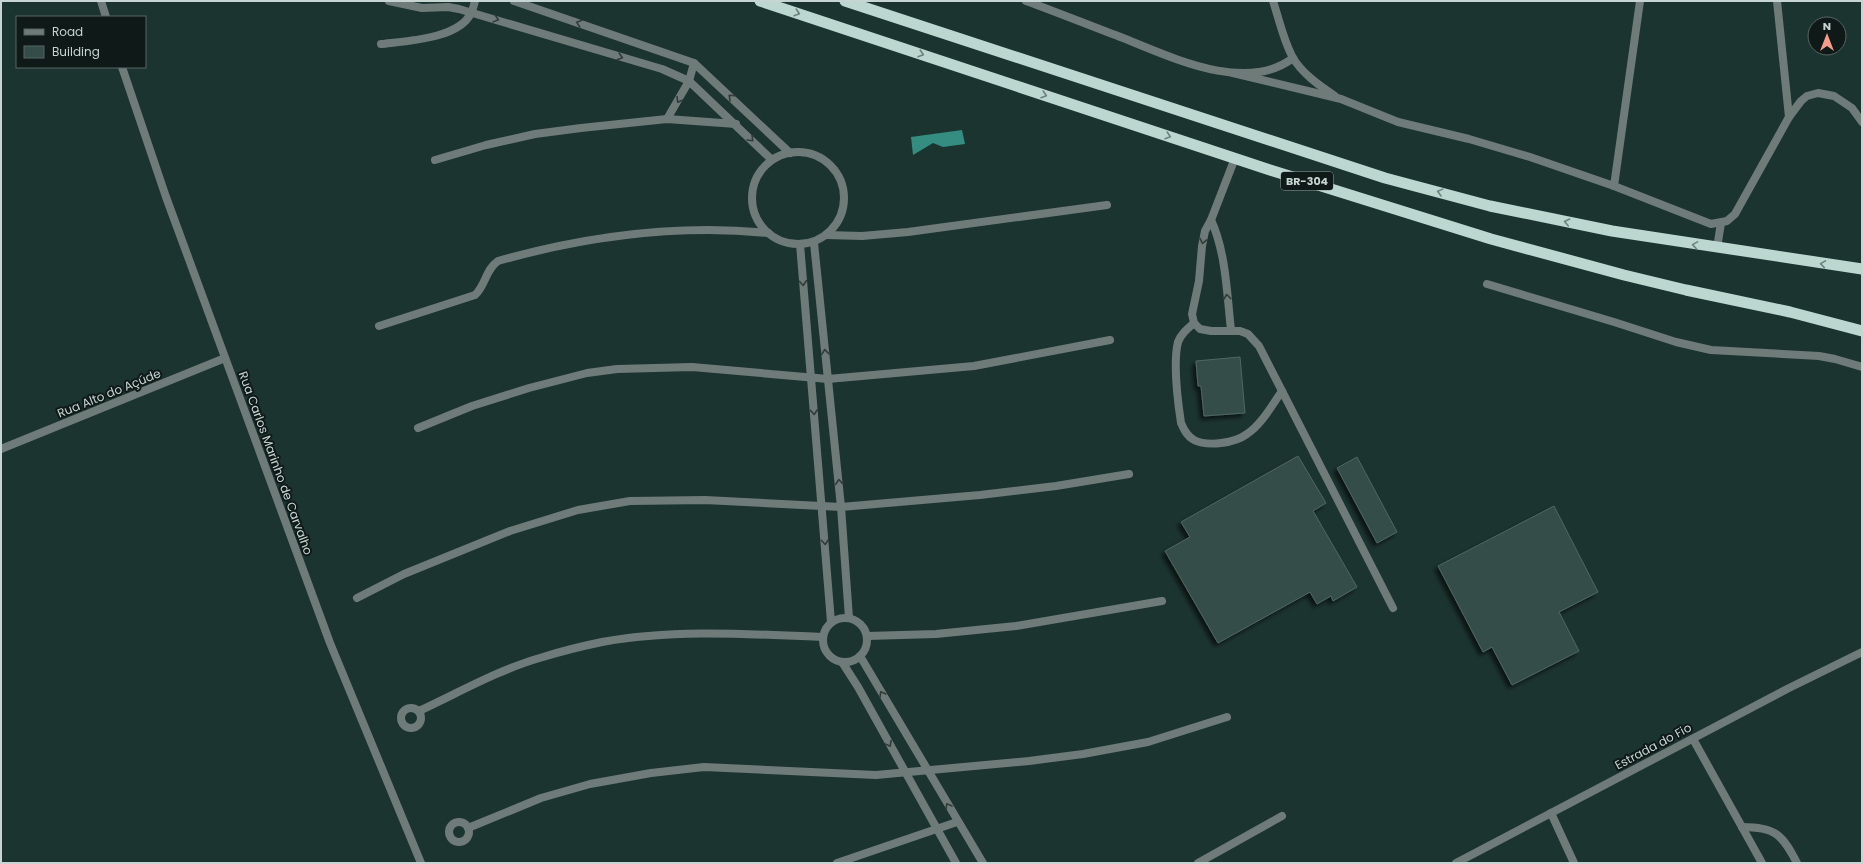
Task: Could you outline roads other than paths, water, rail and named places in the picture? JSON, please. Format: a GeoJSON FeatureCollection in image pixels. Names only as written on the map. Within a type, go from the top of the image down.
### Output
{"type":"FeatureCollection","features":[{"type":"Feature","properties":{"kind":"highway","name":"BR-304"},"geometry":{"type":"LineString","coordinates":[[760,1],[1235,158],[1491,239],[1624,275],[1790,312],[1862,331]]}},
{"type":"Feature","properties":{"kind":"highway","name":"BR-304"},"geometry":{"type":"LineString","coordinates":[[845,1],[1385,178],[1490,206],[1612,231],[1862,270]]}},
{"type":"Feature","properties":{"kind":"street"},"geometry":{"type":"LineString","coordinates":[[101,1],[106,16]]}},
{"type":"Feature","properties":{"kind":"street"},"geometry":{"type":"LineString","coordinates":[[389,1],[422,8],[448,7],[472,12],[662,69],[689,81],[736,124],[772,160]]}},
{"type":"Feature","properties":{"kind":"street"},"geometry":{"type":"LineString","coordinates":[[381,44],[419,39],[451,32],[464,23],[472,12],[475,1]]}},
{"type":"Feature","properties":{"kind":"street"},"geometry":{"type":"LineString","coordinates":[[514,1],[694,63],[790,153]]}},
{"type":"Feature","properties":{"kind":"street"},"geometry":{"type":"LineString","coordinates":[[1026,1],[1178,60],[1218,71],[1233,73],[1341,99],[1398,122],[1469,139],[1530,157],[1614,186],[1711,224],[1721,223],[1735,214],[1790,118],[1801,101],[1807,96],[1818,93],[1834,96],[1852,108],[1862,122]]}},
{"type":"Feature","properties":{"kind":"street"},"geometry":{"type":"LineString","coordinates":[[1273,1],[1293,58],[1318,84],[1341,99]]}},
{"type":"Feature","properties":{"kind":"street"},"geometry":{"type":"LineString","coordinates":[[1614,186],[1640,1]]}},
{"type":"Feature","properties":{"kind":"street"},"geometry":{"type":"LineString","coordinates":[[1777,1],[1790,118]]}},
{"type":"Feature","properties":{"kind":"street"},"geometry":{"type":"LineString","coordinates":[[1233,73],[1263,72],[1276,68],[1293,58]]}},
{"type":"Feature","properties":{"kind":"street"},"geometry":{"type":"LineString","coordinates":[[667,119],[689,81],[694,63]]}},
{"type":"Feature","properties":{"kind":"street","name":"Rua Carlos Marinho de Carvalho"},"geometry":{"type":"LineString","coordinates":[[122,68],[166,198],[330,642],[421,863]]}},
{"type":"Feature","properties":{"kind":"street"},"geometry":{"type":"LineString","coordinates":[[435,160],[486,145],[535,134],[667,119],[736,124]]}},
{"type":"Feature","properties":{"kind":"street"},"geometry":{"type":"LineString","coordinates":[[800,152],[815,155],[828,162],[838,174],[844,188],[844,203],[840,218],[826,235],[814,243],[800,244],[786,242],[773,237],[763,228],[755,216],[751,201],[753,185],[760,171],[772,160],[790,153],[800,152]]}},
{"type":"Feature","properties":{"kind":"street"},"geometry":{"type":"LineString","coordinates":[[1235,158],[1212,220],[1205,231],[1199,281],[1192,314],[1194,323],[1200,330],[1240,331],[1248,334],[1259,346],[1393,608]]}},
{"type":"Feature","properties":{"kind":"street"},"geometry":{"type":"LineString","coordinates":[[826,235],[862,236],[908,232],[1107,205]]}},
{"type":"Feature","properties":{"kind":"street"},"geometry":{"type":"LineString","coordinates":[[1212,220],[1217,232],[1220,247],[1231,330]]}},
{"type":"Feature","properties":{"kind":"street"},"geometry":{"type":"LineString","coordinates":[[1718,248],[1721,223]]}},
{"type":"Feature","properties":{"kind":"street"},"geometry":{"type":"LineString","coordinates":[[379,326],[475,295],[480,290],[487,271],[498,261],[546,248],[623,234],[663,231],[710,230],[768,232]]}},
{"type":"Feature","properties":{"kind":"street"},"geometry":{"type":"LineString","coordinates":[[814,243],[841,507],[849,618]]}},
{"type":"Feature","properties":{"kind":"street"},"geometry":{"type":"LineString","coordinates":[[800,244],[831,622]]}},
{"type":"Feature","properties":{"kind":"street"},"geometry":{"type":"LineString","coordinates":[[1487,284],[1676,342],[1711,350],[1819,356],[1862,367]]}},
{"type":"Feature","properties":{"kind":"street"},"geometry":{"type":"LineString","coordinates":[[1194,323],[1183,332],[1178,342],[1177,355],[1181,423],[1185,433],[1194,440],[1205,443],[1220,443],[1247,435],[1258,424],[1282,391]]}},
{"type":"Feature","properties":{"kind":"street"},"geometry":{"type":"LineString","coordinates":[[418,428],[472,406],[528,388],[587,373],[617,369],[692,367],[828,379],[974,366],[1110,340]]}},
{"type":"Feature","properties":{"kind":"street","name":"Rua Alto do Açúde"},"geometry":{"type":"LineString","coordinates":[[1,448],[225,358]]}},
{"type":"Feature","properties":{"kind":"street"},"geometry":{"type":"LineString","coordinates":[[357,598],[404,574],[510,530],[578,510],[630,501],[704,500],[841,507],[980,495],[1056,486],[1129,474]]}},
{"type":"Feature","properties":{"kind":"street"},"geometry":{"type":"LineString","coordinates":[[867,636],[936,634],[1016,626],[1162,600]]}},
{"type":"Feature","properties":{"kind":"street"},"geometry":{"type":"LineString","coordinates":[[838,618],[849,618],[859,622],[864,628],[867,636],[867,643],[860,656],[852,661],[842,662],[834,659],[827,653],[823,646],[822,637],[826,628],[831,622],[838,618]]}},
{"type":"Feature","properties":{"kind":"street"},"geometry":{"type":"LineString","coordinates":[[419,711],[501,672],[542,657],[602,642],[661,635],[733,633],[822,637]]}},
{"type":"Feature","properties":{"kind":"street","name":"Estrada do Fio"},"geometry":{"type":"LineString","coordinates":[[1456,863],[1465,861],[1551,813],[1862,652]]}},
{"type":"Feature","properties":{"kind":"street"},"geometry":{"type":"LineString","coordinates":[[860,656],[957,822],[983,863]]}},
{"type":"Feature","properties":{"kind":"street"},"geometry":{"type":"LineString","coordinates":[[842,662],[858,687],[956,863]]}},
{"type":"Feature","properties":{"kind":"street"},"geometry":{"type":"LineString","coordinates":[[468,828],[541,798],[590,784],[651,773],[704,767],[756,768],[836,774],[876,775],[928,771],[1083,754],[1148,742],[1227,717]]}},
{"type":"Feature","properties":{"kind":"street"},"geometry":{"type":"LineString","coordinates":[[1693,739],[1762,863]]}},
{"type":"Feature","properties":{"kind":"street"},"geometry":{"type":"LineString","coordinates":[[1551,813],[1574,863]]}},
{"type":"Feature","properties":{"kind":"street"},"geometry":{"type":"LineString","coordinates":[[1198,863],[1282,816]]}},
{"type":"Feature","properties":{"kind":"street"},"geometry":{"type":"LineString","coordinates":[[837,863],[957,822]]}},
{"type":"Feature","properties":{"kind":"street"},"geometry":{"type":"LineString","coordinates":[[1742,827],[1761,827],[1775,833],[1786,842],[1797,863]]}}]}
